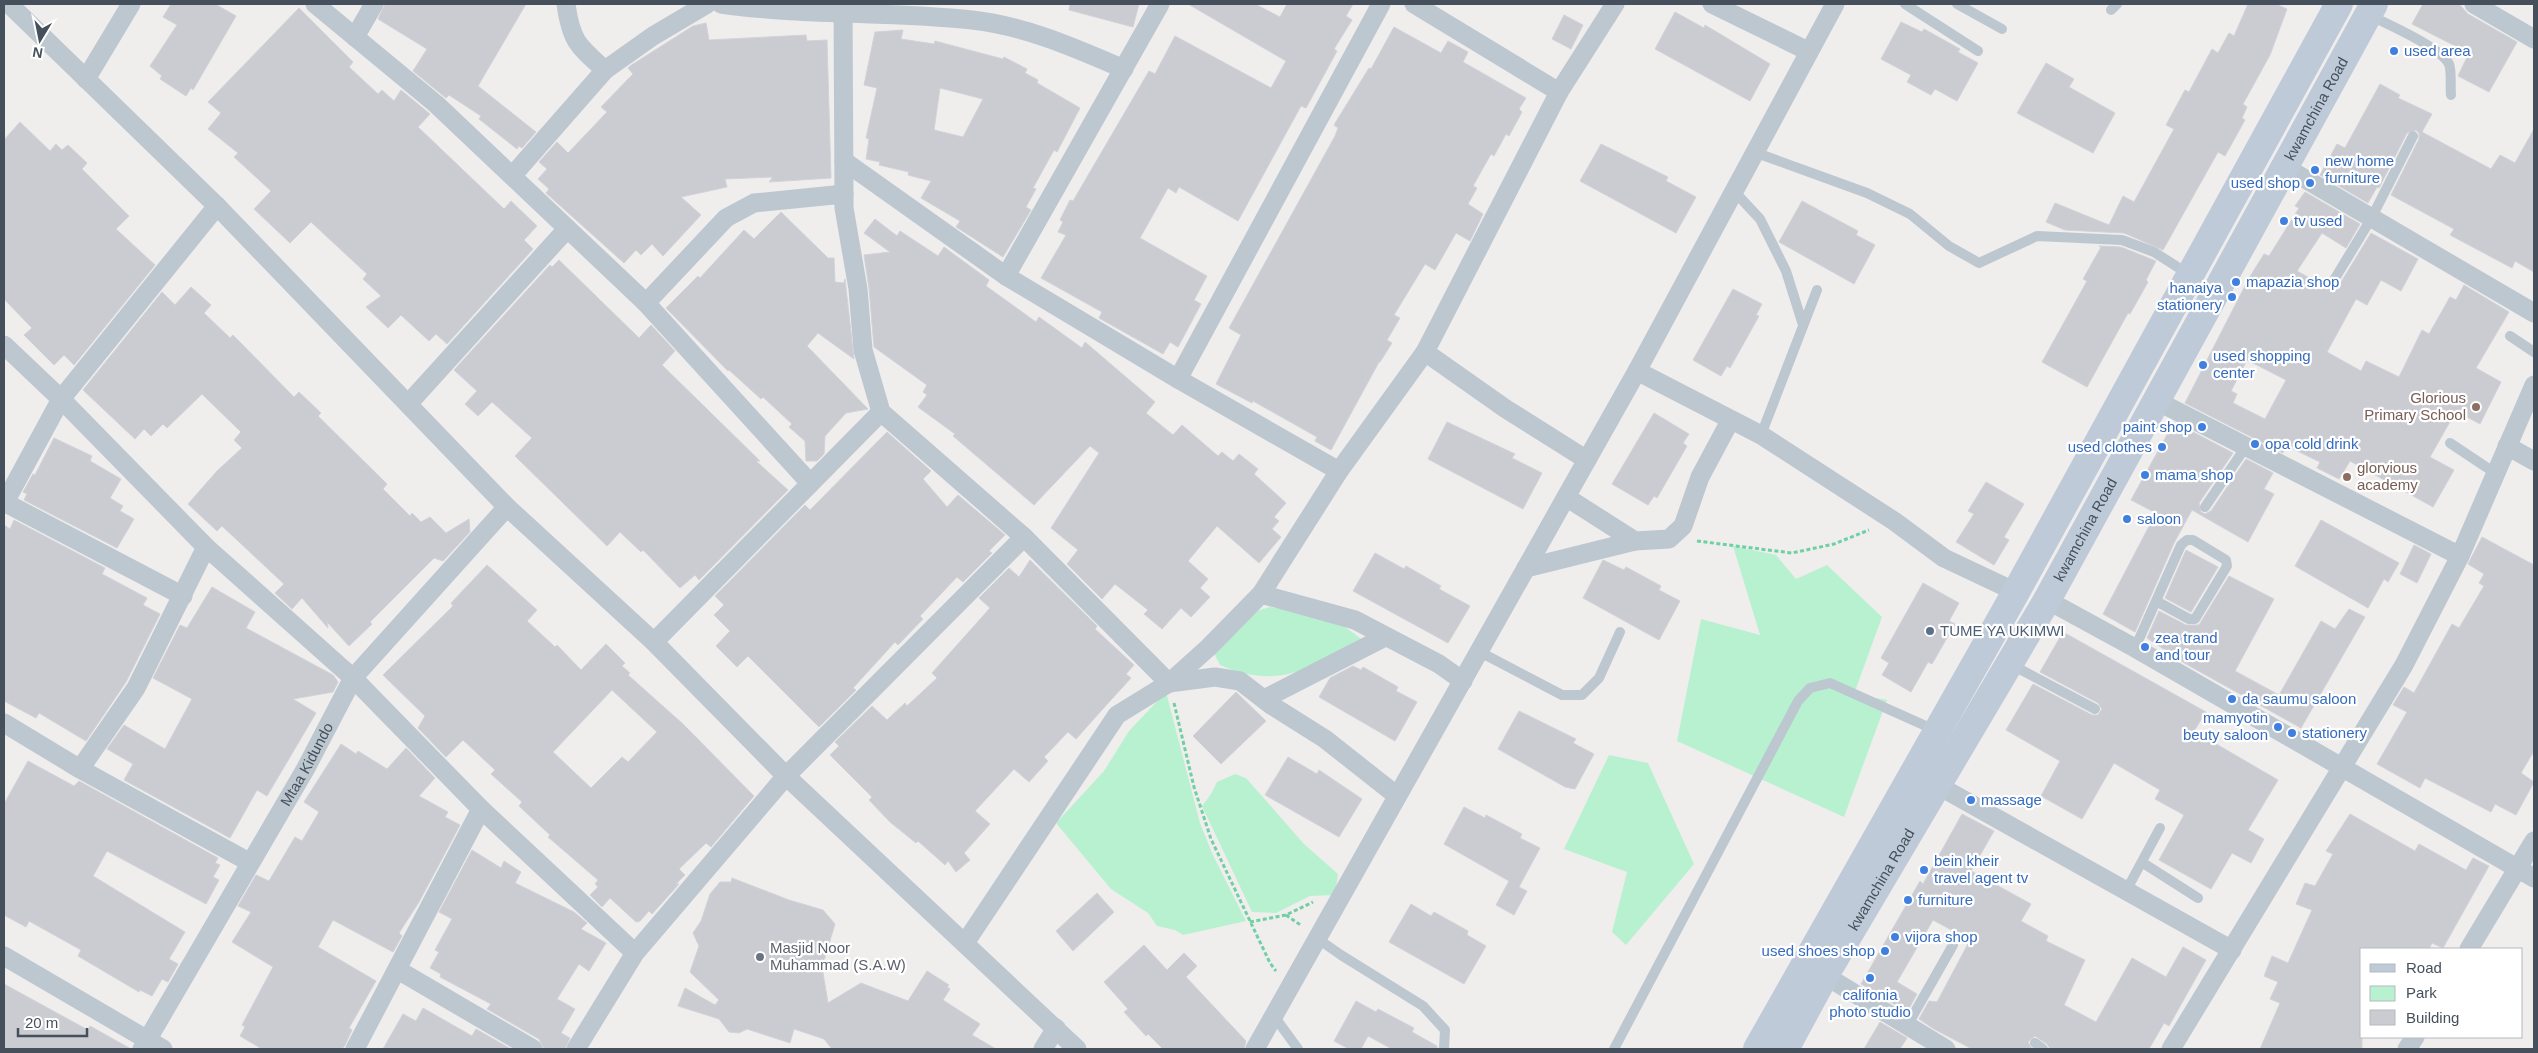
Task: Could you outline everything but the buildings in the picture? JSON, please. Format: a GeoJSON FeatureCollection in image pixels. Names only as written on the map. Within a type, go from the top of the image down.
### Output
{"type":"FeatureCollection","features":[{"type":"Feature","properties":{"kind":"main road","name":"kwamchina Road"},"geometry":{"type":"LineString","coordinates":[[1785,1049],[1815,969],[1937,731],[2016,592],[2339,4]]}},
{"type":"Feature","properties":{"kind":"main road","name":"kwamchina Road"},"geometry":{"type":"LineString","coordinates":[[1757,1049],[1815,969],[1937,785],[2047,600],[2154,400],[2371,9]]}},
{"type":"Feature","properties":{"kind":"main road"},"geometry":{"type":"LineString","coordinates":[[2149,348],[2174,364]]}},
{"type":"Feature","properties":{"kind":"street"},"geometry":{"type":"LineString","coordinates":[[9,4],[217,206],[507,507],[654,642],[786,776],[1077,1049]]}},
{"type":"Feature","properties":{"kind":"street"},"geometry":{"type":"LineString","coordinates":[[86,79],[131,4]]}},
{"type":"Feature","properties":{"kind":"street"},"geometry":{"type":"LineString","coordinates":[[315,4],[436,104],[646,303],[810,483]]}},
{"type":"Feature","properties":{"kind":"street"},"geometry":{"type":"LineString","coordinates":[[355,37],[374,4]]}},
{"type":"Feature","properties":{"kind":"street"},"geometry":{"type":"LineString","coordinates":[[566,4],[568,21],[578,45],[605,70]]}},
{"type":"Feature","properties":{"kind":"street"},"geometry":{"type":"LineString","coordinates":[[512,175],[605,70],[653,36],[707,4]]}},
{"type":"Feature","properties":{"kind":"street"},"geometry":{"type":"LineString","coordinates":[[721,4],[760,9],[843,9],[973,20],[1052,38],[1124,69]]}},
{"type":"Feature","properties":{"kind":"street"},"geometry":{"type":"LineString","coordinates":[[1006,276],[1160,4]]}},
{"type":"Feature","properties":{"kind":"street"},"geometry":{"type":"LineString","coordinates":[[1178,379],[1381,4]]}},
{"type":"Feature","properties":{"kind":"street"},"geometry":{"type":"LineString","coordinates":[[1414,4],[1559,92]]}},
{"type":"Feature","properties":{"kind":"street"},"geometry":{"type":"LineString","coordinates":[[965,943],[1117,715],[1169,683],[1209,648],[1261,594],[1340,471],[1425,352],[1559,92],[1615,4]]}},
{"type":"Feature","properties":{"kind":"street"},"geometry":{"type":"LineString","coordinates":[[1712,4],[1808,51]]}},
{"type":"Feature","properties":{"kind":"street"},"geometry":{"type":"LineString","coordinates":[[1255,1049],[1318,939],[1396,795],[1463,681],[1478,651],[1637,371],[1835,4]]}},
{"type":"Feature","properties":{"kind":"street"},"geometry":{"type":"LineString","coordinates":[[2474,4],[2534,39]]}},
{"type":"Feature","properties":{"kind":"street"},"geometry":{"type":"LineString","coordinates":[[843,9],[844,208],[858,289],[863,350],[881,412],[1024,537],[1169,683]]}},
{"type":"Feature","properties":{"kind":"street"},"geometry":{"type":"LineString","coordinates":[[844,161],[1006,276],[1178,379],[1340,471]]}},
{"type":"Feature","properties":{"kind":"street"},"geometry":{"type":"LineString","coordinates":[[2283,166],[2534,313]]}},
{"type":"Feature","properties":{"kind":"street"},"geometry":{"type":"LineString","coordinates":[[646,303],[726,218],[754,203],[844,194]]}},
{"type":"Feature","properties":{"kind":"street"},"geometry":{"type":"LineString","coordinates":[[183,596],[4,502],[61,399],[217,206]]}},
{"type":"Feature","properties":{"kind":"street"},"geometry":{"type":"LineString","coordinates":[[408,404],[567,229]]}},
{"type":"Feature","properties":{"kind":"street"},"geometry":{"type":"LineString","coordinates":[[4,345],[61,399],[206,547],[353,678],[481,809],[635,953]]}},
{"type":"Feature","properties":{"kind":"street"},"geometry":{"type":"LineString","coordinates":[[1425,352],[1506,409],[1587,460]]}},
{"type":"Feature","properties":{"kind":"street"},"geometry":{"type":"LineString","coordinates":[[1637,371],[1730,421],[1761,435],[1894,521],[1944,558],[2016,592]]}},
{"type":"Feature","properties":{"kind":"street"},"geometry":{"type":"LineString","coordinates":[[2171,1049],[2404,665],[2460,556],[2534,385]]}},
{"type":"Feature","properties":{"kind":"street"},"geometry":{"type":"LineString","coordinates":[[2154,400],[2247,445],[2460,556]]}},
{"type":"Feature","properties":{"kind":"street"},"geometry":{"type":"LineString","coordinates":[[654,642],[881,412]]}},
{"type":"Feature","properties":{"kind":"street"},"geometry":{"type":"LineString","coordinates":[[1526,568],[1635,540],[1669,539],[1683,526],[1700,477],[1730,421]]}},
{"type":"Feature","properties":{"kind":"street"},"geometry":{"type":"LineString","coordinates":[[2507,446],[2534,461]]}},
{"type":"Feature","properties":{"kind":"street"},"geometry":{"type":"LineString","coordinates":[[1566,497],[1635,540]]}},
{"type":"Feature","properties":{"kind":"street","name":"Mtaa Kidundo"},"geometry":{"type":"LineString","coordinates":[[151,1046],[249,862],[306,768],[353,678],[507,507]]}},
{"type":"Feature","properties":{"kind":"street"},"geometry":{"type":"LineString","coordinates":[[576,1049],[635,953],[786,776],[1024,537]]}},
{"type":"Feature","properties":{"kind":"street"},"geometry":{"type":"LineString","coordinates":[[80,769],[136,688],[206,547]]}},
{"type":"Feature","properties":{"kind":"street"},"geometry":{"type":"LineString","coordinates":[[1261,594],[1355,620],[1439,664],[1463,681]]}},
{"type":"Feature","properties":{"kind":"street"},"geometry":{"type":"LineString","coordinates":[[2047,600],[2135,648],[2342,769],[2527,873]]}},
{"type":"Feature","properties":{"kind":"street"},"geometry":{"type":"LineString","coordinates":[[1264,699],[1385,637]]}},
{"type":"Feature","properties":{"kind":"street"},"geometry":{"type":"LineString","coordinates":[[1169,683],[1215,677],[1240,681],[1325,739],[1396,795]]}},
{"type":"Feature","properties":{"kind":"street"},"geometry":{"type":"LineString","coordinates":[[4,723],[80,769],[249,862]]}},
{"type":"Feature","properties":{"kind":"street"},"geometry":{"type":"LineString","coordinates":[[1937,785],[2232,950]]}},
{"type":"Feature","properties":{"kind":"street"},"geometry":{"type":"LineString","coordinates":[[355,1049],[481,809]]}},
{"type":"Feature","properties":{"kind":"street"},"geometry":{"type":"LineString","coordinates":[[2470,948],[2527,873],[2534,841]]}},
{"type":"Feature","properties":{"kind":"street"},"geometry":{"type":"LineString","coordinates":[[4,956],[151,1046]]}},
{"type":"Feature","properties":{"kind":"street"},"geometry":{"type":"LineString","coordinates":[[1815,969],[1946,1049]]}},
{"type":"Feature","properties":{"kind":"street"},"geometry":{"type":"LineString","coordinates":[[398,970],[533,1049]]}},
{"type":"Feature","properties":{"kind":"street"},"geometry":{"type":"LineString","coordinates":[[1043,1049],[1056,1028]]}},
{"type":"Feature","properties":{"kind":"street"},"geometry":{"type":"LineString","coordinates":[[2407,1049],[2414,1038]]}},
{"type":"Feature","properties":{"kind":"lane"},"geometry":{"type":"LineString","coordinates":[[1905,4],[1978,51]]}},
{"type":"Feature","properties":{"kind":"lane"},"geometry":{"type":"LineString","coordinates":[[1957,4],[2002,29]]}},
{"type":"Feature","properties":{"kind":"lane"},"geometry":{"type":"LineString","coordinates":[[2371,9],[2443,56],[2450,66],[2451,96]]}},
{"type":"Feature","properties":{"kind":"lane"},"geometry":{"type":"LineString","coordinates":[[2334,280],[2371,219],[2413,136]]}},
{"type":"Feature","properties":{"kind":"lane"},"geometry":{"type":"LineString","coordinates":[[1754,152],[1867,193],[1910,214],[1950,246],[1979,263],[2037,236],[2122,240],[2154,252],[2191,275]]}},
{"type":"Feature","properties":{"kind":"lane"},"geometry":{"type":"LineString","coordinates":[[1733,190],[1760,219],[1786,271],[1803,325]]}},
{"type":"Feature","properties":{"kind":"lane"},"geometry":{"type":"LineString","coordinates":[[1761,435],[1817,290]]}},
{"type":"Feature","properties":{"kind":"lane"},"geometry":{"type":"LineString","coordinates":[[2510,336],[2534,352]]}},
{"type":"Feature","properties":{"kind":"lane"},"geometry":{"type":"LineString","coordinates":[[2450,443],[2495,472]]}},
{"type":"Feature","properties":{"kind":"lane"},"geometry":{"type":"LineString","coordinates":[[2205,507],[2247,445]]}},
{"type":"Feature","properties":{"kind":"lane"},"geometry":{"type":"LineString","coordinates":[[2135,648],[2181,545],[2187,540],[2193,540],[2226,560],[2227,566],[2199,616],[2195,619],[2189,619],[2156,601]]}},
{"type":"Feature","properties":{"kind":"lane"},"geometry":{"type":"LineString","coordinates":[[1478,651],[1562,695],[1582,695],[1599,678],[1620,632]]}},
{"type":"Feature","properties":{"kind":"lane"},"geometry":{"type":"LineString","coordinates":[[2009,664],[2095,709]]}},
{"type":"Feature","properties":{"kind":"lane"},"geometry":{"type":"LineString","coordinates":[[1614,1049],[1798,701],[1810,688],[1830,683],[1937,731]]}},
{"type":"Feature","properties":{"kind":"lane"},"geometry":{"type":"LineString","coordinates":[[2126,891],[2143,863],[2160,828]]}},
{"type":"Feature","properties":{"kind":"lane"},"geometry":{"type":"LineString","coordinates":[[2143,863],[2198,898]]}},
{"type":"Feature","properties":{"kind":"lane"},"geometry":{"type":"LineString","coordinates":[[1318,939],[1423,1006],[1445,1030],[1444,1049]]}},
{"type":"Feature","properties":{"kind":"lane"},"geometry":{"type":"LineString","coordinates":[[1907,1026],[1953,944]]}},
{"type":"Feature","properties":{"kind":"lane"},"geometry":{"type":"LineString","coordinates":[[1274,1016],[1298,1049]]}},
{"type":"Feature","properties":{"kind":"path"},"geometry":{"type":"LineString","coordinates":[[1669,539],[1719,542],[1792,553],[1834,544],[1894,521]]}},
{"type":"Feature","properties":{"kind":"path"},"geometry":{"type":"LineString","coordinates":[[1169,683],[1189,770],[1211,839],[1270,963],[1290,989]]}},
{"type":"Feature","properties":{"kind":"path"},"geometry":{"type":"LineString","coordinates":[[1250,922],[1286,915],[1307,903],[1341,897]]}},
{"type":"Feature","properties":{"kind":"green space"},"geometry":{"type":"Polygon","coordinates":[[[1733,546],[1776,555],[1796,579],[1827,565],[1882,617],[1854,694],[1887,700],[1844,817],[1677,741],[1701,619],[1760,635],[1733,546]]]}},
{"type":"Feature","properties":{"kind":"green space"},"geometry":{"type":"Polygon","coordinates":[[[1270,607],[1320,614],[1345,627],[1364,641],[1311,667],[1278,676],[1260,676],[1220,665],[1213,651],[1253,612],[1270,607]]]}},
{"type":"Feature","properties":{"kind":"green space"},"geometry":{"type":"Polygon","coordinates":[[[1166,692],[1200,823],[1212,853],[1246,921],[1183,935],[1175,930],[1157,926],[1148,913],[1111,889],[1056,823],[1104,771],[1129,731],[1166,692]]]}},
{"type":"Feature","properties":{"kind":"green space"},"geometry":{"type":"Polygon","coordinates":[[[1609,755],[1648,763],[1694,864],[1626,945],[1612,932],[1627,872],[1564,849],[1609,755]]]}},
{"type":"Feature","properties":{"kind":"green space"},"geometry":{"type":"Polygon","coordinates":[[[1235,774],[1246,778],[1304,844],[1338,874],[1335,895],[1310,896],[1276,913],[1252,912],[1202,806],[1217,782],[1235,774]]]}},
{"type":"Feature","properties":{"kind":"place","name":"used area"},"geometry":{"type":"Point","coordinates":[2394,51]}},
{"type":"Feature","properties":{"kind":"place","name":"new home furniture"},"geometry":{"type":"Point","coordinates":[2315,170]}},
{"type":"Feature","properties":{"kind":"place","name":"used shop"},"geometry":{"type":"Point","coordinates":[2310,183]}},
{"type":"Feature","properties":{"kind":"place","name":"tv used"},"geometry":{"type":"Point","coordinates":[2284,221]}},
{"type":"Feature","properties":{"kind":"place","name":"mapazia shop"},"geometry":{"type":"Point","coordinates":[2236,282]}},
{"type":"Feature","properties":{"kind":"place","name":"hanaiya stationery"},"geometry":{"type":"Point","coordinates":[2232,297]}},
{"type":"Feature","properties":{"kind":"place","name":"used shopping center"},"geometry":{"type":"Point","coordinates":[2203,365]}},
{"type":"Feature","properties":{"kind":"place","name":"Glorious Primary School"},"geometry":{"type":"Point","coordinates":[2476,407]}},
{"type":"Feature","properties":{"kind":"place","name":"paint shop"},"geometry":{"type":"Point","coordinates":[2202,427]}},
{"type":"Feature","properties":{"kind":"place","name":"opa cold drink"},"geometry":{"type":"Point","coordinates":[2255,444]}},
{"type":"Feature","properties":{"kind":"place","name":"used clothes"},"geometry":{"type":"Point","coordinates":[2162,447]}},
{"type":"Feature","properties":{"kind":"place","name":"mama shop"},"geometry":{"type":"Point","coordinates":[2145,475]}},
{"type":"Feature","properties":{"kind":"place","name":"glorvious academy"},"geometry":{"type":"Point","coordinates":[2347,477]}},
{"type":"Feature","properties":{"kind":"place","name":"saloon"},"geometry":{"type":"Point","coordinates":[2127,519]}},
{"type":"Feature","properties":{"kind":"place","name":"TUME YA UKIMWI"},"geometry":{"type":"Point","coordinates":[1930,631]}},
{"type":"Feature","properties":{"kind":"place","name":"zea trand and tour"},"geometry":{"type":"Point","coordinates":[2145,647]}},
{"type":"Feature","properties":{"kind":"place","name":"da saumu saloon"},"geometry":{"type":"Point","coordinates":[2232,699]}},
{"type":"Feature","properties":{"kind":"place","name":"mamyotin beuty saloon"},"geometry":{"type":"Point","coordinates":[2278,727]}},
{"type":"Feature","properties":{"kind":"place","name":"stationery"},"geometry":{"type":"Point","coordinates":[2292,733]}},
{"type":"Feature","properties":{"kind":"place","name":"massage"},"geometry":{"type":"Point","coordinates":[1971,800]}},
{"type":"Feature","properties":{"kind":"place","name":"bein kheir travel agent tv"},"geometry":{"type":"Point","coordinates":[1924,870]}},
{"type":"Feature","properties":{"kind":"place","name":"furniture"},"geometry":{"type":"Point","coordinates":[1908,900]}},
{"type":"Feature","properties":{"kind":"place","name":"vijora shop"},"geometry":{"type":"Point","coordinates":[1895,937]}},
{"type":"Feature","properties":{"kind":"place","name":"used shoes shop"},"geometry":{"type":"Point","coordinates":[1885,951]}},
{"type":"Feature","properties":{"kind":"place","name":"Masjid Noor Muhammad (S.A.W)"},"geometry":{"type":"Point","coordinates":[760,957]}},
{"type":"Feature","properties":{"kind":"place","name":"califonia photo studio"},"geometry":{"type":"Point","coordinates":[1870,978]}}]}
